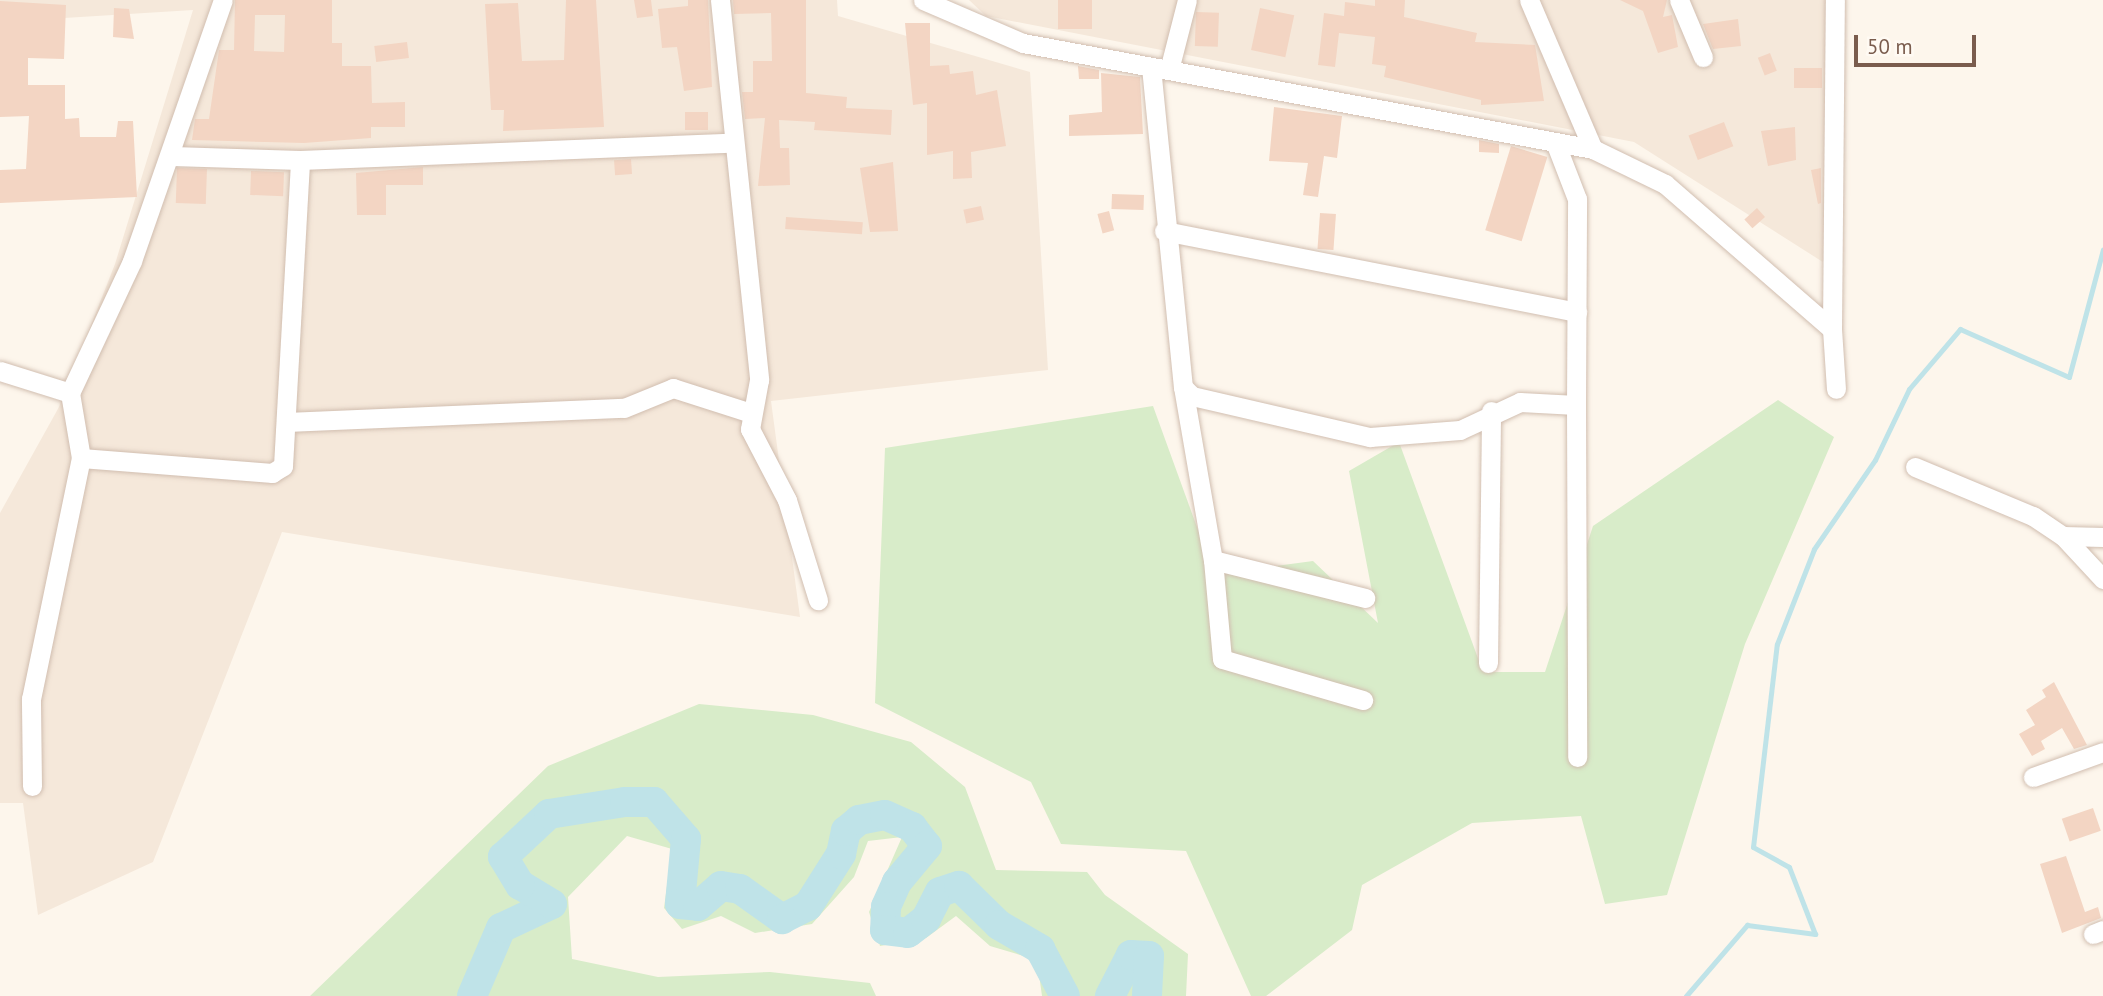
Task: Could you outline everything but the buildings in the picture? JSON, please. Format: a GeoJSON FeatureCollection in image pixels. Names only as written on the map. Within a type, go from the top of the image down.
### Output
{"type":"FeatureCollection","features":[{"type":"Feature","properties":{"kind":"street"},"geometry":{"type":"LineString","coordinates":[[32,786],[31,699],[81,458],[69,393],[132,261],[172,156],[223,0]]}},
{"type":"Feature","properties":{"kind":"street"},"geometry":{"type":"LineString","coordinates":[[720,0],[730,143],[759,380],[750,429],[787,500],[818,600]]}},
{"type":"Feature","properties":{"kind":"street"},"geometry":{"type":"LineString","coordinates":[[923,0],[1023,43],[1593,149],[1665,184],[1832,329]]}},
{"type":"Feature","properties":{"kind":"street"},"geometry":{"type":"LineString","coordinates":[[1187,0],[1160,68],[1164,231],[1183,387],[1213,560],[1222,659],[1363,700]]}},
{"type":"Feature","properties":{"kind":"street"},"geometry":{"type":"LineString","coordinates":[[1529,0],[1593,149]]}},
{"type":"Feature","properties":{"kind":"street"},"geometry":{"type":"LineString","coordinates":[[1679,0],[1703,57]]}},
{"type":"Feature","properties":{"kind":"street"},"geometry":{"type":"LineString","coordinates":[[1835,0],[1832,329],[1836,389]]}},
{"type":"Feature","properties":{"kind":"street"},"geometry":{"type":"LineString","coordinates":[[1555,142],[1577,198],[1577,757]]}},
{"type":"Feature","properties":{"kind":"street"},"geometry":{"type":"LineString","coordinates":[[172,156],[300,160],[730,143]]}},
{"type":"Feature","properties":{"kind":"street"},"geometry":{"type":"LineString","coordinates":[[81,458],[272,473],[283,466],[300,160]]}},
{"type":"Feature","properties":{"kind":"street"},"geometry":{"type":"LineString","coordinates":[[1164,231],[1577,312]]}},
{"type":"Feature","properties":{"kind":"street"},"geometry":{"type":"LineString","coordinates":[[0,371],[69,393]]}},
{"type":"Feature","properties":{"kind":"street"},"geometry":{"type":"LineString","coordinates":[[1183,387],[1192,396],[1370,437],[1460,430],[1491,411],[1520,402],[1576,405]]}},
{"type":"Feature","properties":{"kind":"street"},"geometry":{"type":"LineString","coordinates":[[286,422],[624,408],[673,388],[751,413]]}},
{"type":"Feature","properties":{"kind":"street"},"geometry":{"type":"LineString","coordinates":[[1488,663],[1491,411]]}},
{"type":"Feature","properties":{"kind":"street"},"geometry":{"type":"LineString","coordinates":[[1915,467],[2000,497],[2063,536],[2103,579]]}},
{"type":"Feature","properties":{"kind":"street"},"geometry":{"type":"LineString","coordinates":[[2063,536],[2103,537]]}},
{"type":"Feature","properties":{"kind":"street"},"geometry":{"type":"LineString","coordinates":[[1213,560],[1365,598]]}},
{"type":"Feature","properties":{"kind":"street"},"geometry":{"type":"LineString","coordinates":[[2033,777],[2103,752]]}},
{"type":"Feature","properties":{"kind":"shaded area"},"geometry":{"type":"Polygon","coordinates":[[[0,0],[837,0],[838,16],[1030,72],[1048,370],[771,401],[800,617],[282,532],[153,862],[38,915],[23,803],[0,803],[0,513],[59,407],[115,264],[193,10],[0,22],[0,0]]]}},
{"type":"Feature","properties":{"kind":"shaded area"},"geometry":{"type":"Polygon","coordinates":[[[969,0],[1832,0],[1826,264],[1634,142],[986,16],[969,0]]]}},
{"type":"Feature","properties":{"kind":"green space"},"geometry":{"type":"Polygon","coordinates":[[[1778,400],[1834,437],[1745,644],[1667,895],[1605,904],[1581,816],[1472,823],[1362,885],[1352,930],[1266,996],[1251,996],[1186,851],[1061,844],[1031,782],[875,703],[885,448],[1153,406],[1214,574],[1313,561],[1378,623],[1349,471],[1399,442],[1483,672],[1545,672],[1593,526],[1778,400]]]}},
{"type":"Feature","properties":{"kind":"green space"},"geometry":{"type":"Polygon","coordinates":[[[699,704],[813,715],[911,742],[965,787],[996,870],[1087,872],[1105,895],[1188,954],[1186,996],[1042,996],[1037,960],[990,946],[956,916],[926,938],[880,946],[869,912],[902,837],[868,841],[854,877],[812,924],[755,933],[721,916],[682,929],[664,908],[672,849],[627,836],[568,897],[572,959],[658,977],[770,972],[870,983],[876,996],[310,996],[548,766],[699,704]]]}},
{"type":"Feature","properties":{"kind":"waterway"},"geometry":{"type":"LineString","coordinates":[[1686,996],[1747,925],[1815,934],[1789,867],[1753,847],[1777,644],[1814,549],[1875,460],[1909,389],[1960,329],[2069,377],[2103,249]]}},
{"type":"Feature","properties":{"kind":"waterway"},"geometry":{"type":"LineString","coordinates":[[472,996],[501,928],[552,904],[520,885],[503,857],[549,814],[625,802],[654,802],[686,839],[680,904],[698,906],[721,886],[740,889],[782,919],[808,906],[841,854],[846,831],[859,820],[885,815],[912,827],[927,846],[897,882],[886,907],[885,930],[908,933],[926,919],[940,892],[959,886],[999,925],[1040,949],[1065,996]]}},
{"type":"Feature","properties":{"kind":"waterway"},"geometry":{"type":"LineString","coordinates":[[1110,996],[1131,955],[1149,956],[1147,996]]}}]}
